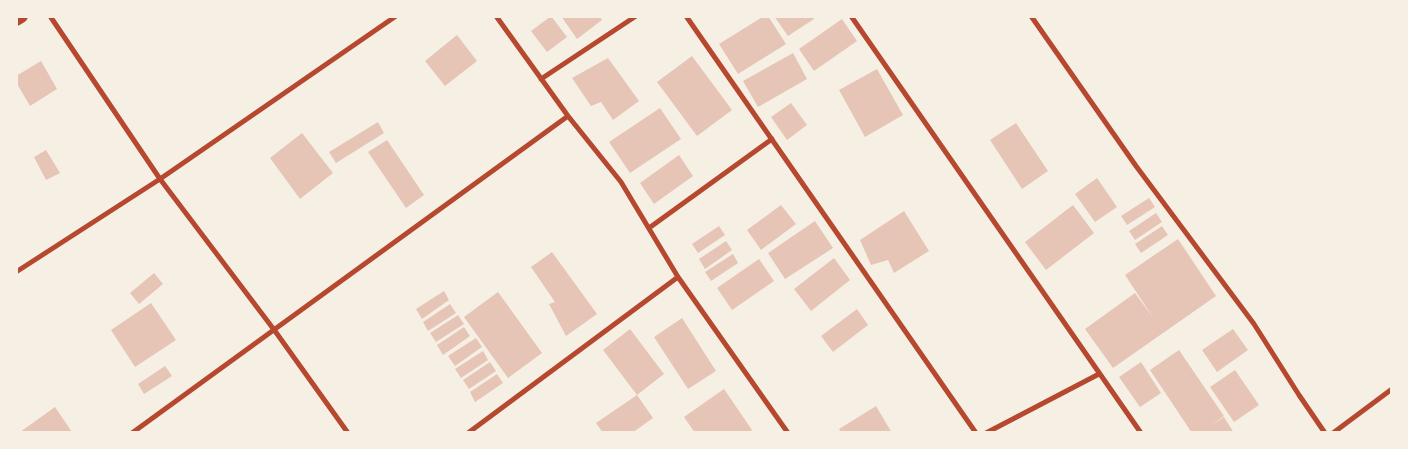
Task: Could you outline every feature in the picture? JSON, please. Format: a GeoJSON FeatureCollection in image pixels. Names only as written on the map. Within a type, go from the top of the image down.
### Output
{"type":"FeatureCollection","features":[{"type":"Feature","properties":{"kind":"highway"},"geometry":{"type":"LineString","coordinates":[[16,19],[21,16]]}},
{"type":"Feature","properties":{"kind":"street"},"geometry":{"type":"LineString","coordinates":[[50,16],[160,179],[275,331],[348,433]]}},
{"type":"Feature","properties":{"kind":"street"},"geometry":{"type":"LineString","coordinates":[[16,272],[160,179],[396,16]]}},
{"type":"Feature","properties":{"kind":"street"},"geometry":{"type":"LineString","coordinates":[[496,16],[568,116],[621,182],[678,277],[788,433]]}},
{"type":"Feature","properties":{"kind":"street"},"geometry":{"type":"LineString","coordinates":[[541,80],[636,16]]}},
{"type":"Feature","properties":{"kind":"street"},"geometry":{"type":"LineString","coordinates":[[686,16],[976,433]]}},
{"type":"Feature","properties":{"kind":"street"},"geometry":{"type":"LineString","coordinates":[[851,16],[1140,433]]}},
{"type":"Feature","properties":{"kind":"street"},"geometry":{"type":"LineString","coordinates":[[1030,16],[1136,166],[1254,324],[1299,396],[1325,433]]}},
{"type":"Feature","properties":{"kind":"street"},"geometry":{"type":"LineString","coordinates":[[132,433],[275,331],[568,116]]}},
{"type":"Feature","properties":{"kind":"street"},"geometry":{"type":"LineString","coordinates":[[649,228],[772,138]]}},
{"type":"Feature","properties":{"kind":"street"},"geometry":{"type":"LineString","coordinates":[[468,433],[678,277]]}},
{"type":"Feature","properties":{"kind":"street"},"geometry":{"type":"LineString","coordinates":[[986,433],[1099,374]]}},
{"type":"Feature","properties":{"kind":"street"},"geometry":{"type":"LineString","coordinates":[[1333,433],[1392,389]]}},
{"type":"Feature","properties":{"kind":"building"},"geometry":{"type":"Polygon","coordinates":[[[551,16],[567,37],[547,52],[531,31],[551,16]]]}},
{"type":"Feature","properties":{"kind":"building"},"geometry":{"type":"Polygon","coordinates":[[[561,16],[599,16],[602,20],[577,39],[561,16]]]}},
{"type":"Feature","properties":{"kind":"building"},"geometry":{"type":"Polygon","coordinates":[[[764,16],[768,16],[786,44],[738,74],[719,44],[764,16]]]}},
{"type":"Feature","properties":{"kind":"building"},"geometry":{"type":"Polygon","coordinates":[[[774,16],[812,16],[814,19],[788,36],[774,16]]]}},
{"type":"Feature","properties":{"kind":"building"},"geometry":{"type":"Polygon","coordinates":[[[842,19],[857,41],[814,71],[799,49],[842,19]]]}},
{"type":"Feature","properties":{"kind":"building"},"geometry":{"type":"Polygon","coordinates":[[[457,35],[477,61],[445,86],[425,61],[457,35]]]}},
{"type":"Feature","properties":{"kind":"building"},"geometry":{"type":"Polygon","coordinates":[[[793,53],[807,79],[758,107],[743,81],[793,53]]]}},
{"type":"Feature","properties":{"kind":"building"},"geometry":{"type":"Polygon","coordinates":[[[692,56],[732,110],[697,136],[657,82],[692,56]]]}},
{"type":"Feature","properties":{"kind":"building"},"geometry":{"type":"Polygon","coordinates":[[[608,58],[639,101],[613,120],[601,102],[591,106],[572,78],[608,58]]]}},
{"type":"Feature","properties":{"kind":"building"},"geometry":{"type":"Polygon","coordinates":[[[41,61],[57,89],[30,106],[16,82],[16,76],[41,61]]]}},
{"type":"Feature","properties":{"kind":"building"},"geometry":{"type":"Polygon","coordinates":[[[877,69],[903,115],[865,137],[839,90],[877,69]]]}},
{"type":"Feature","properties":{"kind":"building"},"geometry":{"type":"Polygon","coordinates":[[[791,103],[807,125],[787,140],[771,117],[791,103]]]}},
{"type":"Feature","properties":{"kind":"building"},"geometry":{"type":"Polygon","coordinates":[[[660,108],[681,139],[630,173],[609,142],[660,108]]]}},
{"type":"Feature","properties":{"kind":"building"},"geometry":{"type":"Polygon","coordinates":[[[378,122],[384,133],[336,163],[329,152],[378,122]]]}},
{"type":"Feature","properties":{"kind":"building"},"geometry":{"type":"Polygon","coordinates":[[[1016,123],[1048,171],[1022,189],[990,140],[1016,123]]]}},
{"type":"Feature","properties":{"kind":"building"},"geometry":{"type":"Polygon","coordinates":[[[302,133],[333,173],[300,199],[270,158],[302,133]]]}},
{"type":"Feature","properties":{"kind":"building"},"geometry":{"type":"Polygon","coordinates":[[[387,140],[424,195],[406,208],[368,152],[387,140]]]}},
{"type":"Feature","properties":{"kind":"building"},"geometry":{"type":"Polygon","coordinates":[[[46,150],[60,173],[46,180],[34,157],[46,150]]]}},
{"type":"Feature","properties":{"kind":"building"},"geometry":{"type":"Polygon","coordinates":[[[679,155],[693,176],[654,204],[640,183],[679,155]]]}},
{"type":"Feature","properties":{"kind":"building"},"geometry":{"type":"Polygon","coordinates":[[[1097,178],[1117,207],[1095,222],[1075,194],[1097,178]]]}},
{"type":"Feature","properties":{"kind":"building"},"geometry":{"type":"Polygon","coordinates":[[[1149,198],[1155,207],[1127,225],[1121,216],[1149,198]]]}},
{"type":"Feature","properties":{"kind":"building"},"geometry":{"type":"Polygon","coordinates":[[[781,205],[796,224],[761,250],[747,230],[781,205]]]}},
{"type":"Feature","properties":{"kind":"building"},"geometry":{"type":"Polygon","coordinates":[[[1073,205],[1094,233],[1046,270],[1025,242],[1073,205]]]}},
{"type":"Feature","properties":{"kind":"building"},"geometry":{"type":"Polygon","coordinates":[[[904,211],[929,251],[894,273],[888,260],[871,265],[860,240],[904,211]]]}},
{"type":"Feature","properties":{"kind":"building"},"geometry":{"type":"Polygon","coordinates":[[[1156,213],[1162,222],[1135,240],[1129,231],[1156,213]]]}},
{"type":"Feature","properties":{"kind":"building"},"geometry":{"type":"Polygon","coordinates":[[[815,221],[833,248],[785,279],[768,253],[815,221]]]}},
{"type":"Feature","properties":{"kind":"building"},"geometry":{"type":"Polygon","coordinates":[[[719,226],[725,235],[698,253],[692,244],[719,226]]]}},
{"type":"Feature","properties":{"kind":"building"},"geometry":{"type":"Polygon","coordinates":[[[1162,226],[1168,235],[1141,253],[1135,244],[1162,226]]]}},
{"type":"Feature","properties":{"kind":"building"},"geometry":{"type":"Polygon","coordinates":[[[1178,239],[1216,296],[1113,368],[1085,329],[1135,293],[1154,319],[1125,275],[1178,239]]]}},
{"type":"Feature","properties":{"kind":"building"},"geometry":{"type":"Polygon","coordinates":[[[726,241],[732,250],[705,269],[699,259],[726,241]]]}},
{"type":"Feature","properties":{"kind":"building"},"geometry":{"type":"Polygon","coordinates":[[[552,252],[597,314],[566,336],[549,304],[555,302],[531,267],[552,252]]]}},
{"type":"Feature","properties":{"kind":"building"},"geometry":{"type":"Polygon","coordinates":[[[733,254],[738,263],[711,281],[705,272],[733,254]]]}},
{"type":"Feature","properties":{"kind":"building"},"geometry":{"type":"Polygon","coordinates":[[[834,258],[850,280],[811,311],[794,289],[834,258]]]}},
{"type":"Feature","properties":{"kind":"building"},"geometry":{"type":"Polygon","coordinates":[[[759,259],[774,281],[732,310],[717,288],[759,259]]]}},
{"type":"Feature","properties":{"kind":"building"},"geometry":{"type":"Polygon","coordinates":[[[154,273],[163,284],[139,304],[130,293],[154,273]]]}},
{"type":"Feature","properties":{"kind":"building"},"geometry":{"type":"Polygon","coordinates":[[[444,291],[449,300],[422,319],[416,309],[444,291]]]}},
{"type":"Feature","properties":{"kind":"building"},"geometry":{"type":"Polygon","coordinates":[[[498,292],[542,353],[508,378],[464,317],[498,292]]]}},
{"type":"Feature","properties":{"kind":"building"},"geometry":{"type":"Polygon","coordinates":[[[151,303],[176,340],[135,367],[111,330],[151,303]]]}},
{"type":"Feature","properties":{"kind":"building"},"geometry":{"type":"Polygon","coordinates":[[[450,304],[456,313],[428,331],[423,322],[450,304]]]}},
{"type":"Feature","properties":{"kind":"building"},"geometry":{"type":"Polygon","coordinates":[[[857,309],[868,325],[833,352],[821,336],[857,309]]]}},
{"type":"Feature","properties":{"kind":"building"},"geometry":{"type":"Polygon","coordinates":[[[458,315],[464,324],[436,342],[430,333],[458,315]]]}},
{"type":"Feature","properties":{"kind":"building"},"geometry":{"type":"Polygon","coordinates":[[[682,318],[716,371],[688,389],[654,337],[682,318]]]}},
{"type":"Feature","properties":{"kind":"building"},"geometry":{"type":"Polygon","coordinates":[[[464,327],[470,336],[443,355],[437,345],[464,327]]]}},
{"type":"Feature","properties":{"kind":"building"},"geometry":{"type":"Polygon","coordinates":[[[630,329],[664,374],[637,395],[603,350],[630,329]]]}},
{"type":"Feature","properties":{"kind":"building"},"geometry":{"type":"Polygon","coordinates":[[[1233,329],[1248,350],[1217,372],[1202,350],[1233,329]]]}},
{"type":"Feature","properties":{"kind":"building"},"geometry":{"type":"Polygon","coordinates":[[[476,338],[482,347],[455,366],[448,356],[476,338]]]}},
{"type":"Feature","properties":{"kind":"building"},"geometry":{"type":"Polygon","coordinates":[[[1179,350],[1224,416],[1212,425],[1224,417],[1234,433],[1192,433],[1150,370],[1179,350]]]}},
{"type":"Feature","properties":{"kind":"building"},"geometry":{"type":"Polygon","coordinates":[[[483,351],[488,360],[461,378],[455,369],[483,351]]]}},
{"type":"Feature","properties":{"kind":"building"},"geometry":{"type":"Polygon","coordinates":[[[490,362],[496,371],[469,389],[463,380],[490,362]]]}},
{"type":"Feature","properties":{"kind":"building"},"geometry":{"type":"Polygon","coordinates":[[[1141,362],[1161,393],[1140,407],[1119,377],[1141,362]]]}},
{"type":"Feature","properties":{"kind":"building"},"geometry":{"type":"Polygon","coordinates":[[[165,366],[172,376],[144,394],[138,384],[165,366]]]}},
{"type":"Feature","properties":{"kind":"building"},"geometry":{"type":"Polygon","coordinates":[[[1235,370],[1259,405],[1234,422],[1210,387],[1235,370]]]}},
{"type":"Feature","properties":{"kind":"building"},"geometry":{"type":"Polygon","coordinates":[[[497,374],[503,383],[475,402],[470,392],[497,374]]]}},
{"type":"Feature","properties":{"kind":"building"},"geometry":{"type":"Polygon","coordinates":[[[724,389],[752,430],[749,433],[695,433],[684,417],[724,389]]]}},
{"type":"Feature","properties":{"kind":"building"},"geometry":{"type":"Polygon","coordinates":[[[637,395],[653,418],[632,433],[603,433],[596,423],[637,395]]]}},
{"type":"Feature","properties":{"kind":"building"},"geometry":{"type":"Polygon","coordinates":[[[876,406],[892,433],[841,433],[839,429],[876,406]]]}},
{"type":"Feature","properties":{"kind":"building"},"geometry":{"type":"Polygon","coordinates":[[[55,407],[72,432],[20,432],[55,407]]]}}]}
